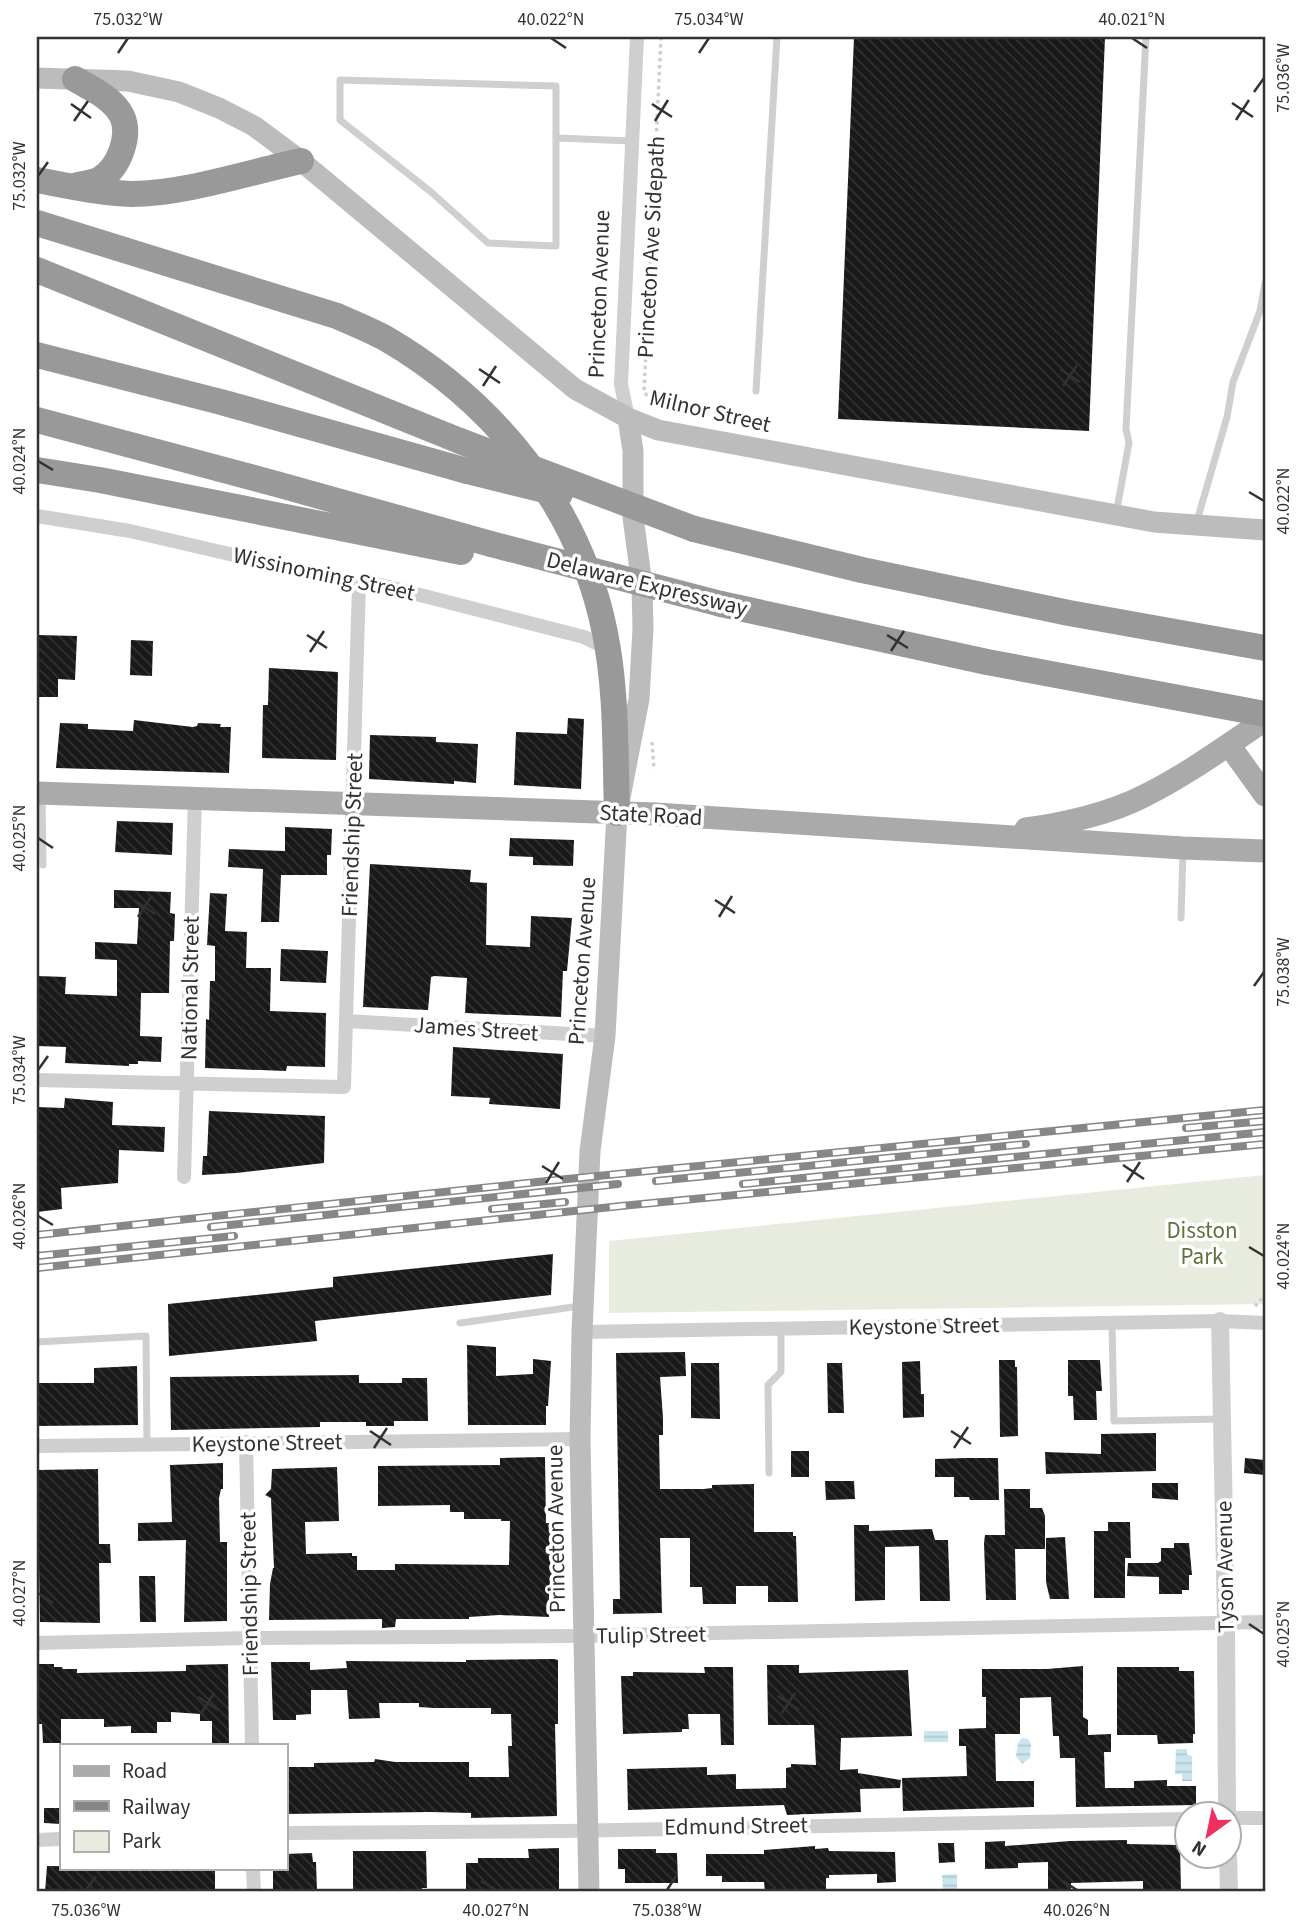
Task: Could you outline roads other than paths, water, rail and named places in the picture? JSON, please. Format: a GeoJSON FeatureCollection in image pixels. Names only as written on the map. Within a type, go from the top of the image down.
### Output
{"type":"FeatureCollection","features":[{"type":"Feature","properties":{"kind":"highway"},"geometry":{"type":"LineString","coordinates":[[72,187],[101,178],[115,165],[125,142],[122,117],[106,97],[75,79]]}},
{"type":"Feature","properties":{"kind":"highway"},"geometry":{"type":"LineString","coordinates":[[37,180],[99,192],[135,194],[170,191],[301,161]]}},
{"type":"Feature","properties":{"kind":"highway"},"geometry":{"type":"LineString","coordinates":[[37,223],[337,316],[384,337],[428,365],[461,391],[508,437],[564,518],[585,562],[596,597],[608,649],[614,702],[617,813]]}},
{"type":"Feature","properties":{"kind":"highway"},"geometry":{"type":"LineString","coordinates":[[37,270],[460,441],[694,529]]}},
{"type":"Feature","properties":{"kind":"highway"},"geometry":{"type":"LineString","coordinates":[[37,355],[221,402],[467,471],[888,576],[1264,648]]}},
{"type":"Feature","properties":{"kind":"highway","name":"Delaware Expressway"},"geometry":{"type":"LineString","coordinates":[[37,420],[280,485],[494,552],[987,662],[1265,714]]}},
{"type":"Feature","properties":{"kind":"highway"},"geometry":{"type":"LineString","coordinates":[[37,470],[494,552]]}},
{"type":"Feature","properties":{"kind":"main road","name":"Milnor Street"},"geometry":{"type":"LineString","coordinates":[[37,78],[128,81],[179,92],[254,126],[301,161],[575,389],[628,418],[658,430],[1154,522],[1265,530]]}},
{"type":"Feature","properties":{"kind":"main road","name":"Princeton Avenue"},"geometry":{"type":"LineString","coordinates":[[589,1892],[580,1439],[582,1332],[590,1151],[605,1037],[617,813],[639,699],[643,629],[642,586],[633,517],[633,451],[628,418]]}},
{"type":"Feature","properties":{"kind":"main road"},"geometry":{"type":"LineString","coordinates":[[982,834],[1041,827],[1090,816],[1133,801],[1190,771],[1265,720]]}},
{"type":"Feature","properties":{"kind":"main road"},"geometry":{"type":"LineString","coordinates":[[1229,745],[1265,795]]}},
{"type":"Feature","properties":{"kind":"main road","name":"State Road"},"geometry":{"type":"LineString","coordinates":[[39,793],[617,813],[1265,851]]}},
{"type":"Feature","properties":{"kind":"street","name":"Princeton Avenue"},"geometry":{"type":"LineString","coordinates":[[628,418],[621,384],[637,37]]}},
{"type":"Feature","properties":{"kind":"street","name":"Wissinoming Street"},"geometry":{"type":"LineString","coordinates":[[37,516],[130,531],[359,584],[381,585],[561,630],[584,637],[608,649]]}},
{"type":"Feature","properties":{"kind":"street","name":"Friendship Street"},"geometry":{"type":"LineString","coordinates":[[188,1083],[344,1087],[359,584]]}},
{"type":"Feature","properties":{"kind":"street","name":"National Street"},"geometry":{"type":"LineString","coordinates":[[184,1177],[195,798]]}},
{"type":"Feature","properties":{"kind":"street","name":"James Street"},"geometry":{"type":"LineString","coordinates":[[346,1021],[605,1037]]}},
{"type":"Feature","properties":{"kind":"street"},"geometry":{"type":"LineString","coordinates":[[37,1080],[188,1083]]}},
{"type":"Feature","properties":{"kind":"street","name":"Keystone Street"},"geometry":{"type":"LineString","coordinates":[[582,1332],[1220,1321],[1265,1323]]}},
{"type":"Feature","properties":{"kind":"street","name":"Tyson Avenue"},"geometry":{"type":"LineString","coordinates":[[1220,1321],[1228,1800]]}},
{"type":"Feature","properties":{"kind":"street","name":"Keystone Street"},"geometry":{"type":"LineString","coordinates":[[37,1446],[580,1439]]}},
{"type":"Feature","properties":{"kind":"street","name":"Friendship Street"},"geometry":{"type":"LineString","coordinates":[[246,1442],[251,1744]]}},
{"type":"Feature","properties":{"kind":"street","name":"Tulip Street"},"geometry":{"type":"LineString","coordinates":[[37,1643],[250,1638],[584,1636],[1265,1622]]}},
{"type":"Feature","properties":{"kind":"street"},"geometry":{"type":"LineString","coordinates":[[1242,1817],[1265,1818]]}},
{"type":"Feature","properties":{"kind":"street","name":"Edmund Street"},"geometry":{"type":"LineString","coordinates":[[287,1833],[1172,1819]]}},
{"type":"Feature","properties":{"kind":"street"},"geometry":{"type":"LineString","coordinates":[[37,1840],[60,1839]]}},
{"type":"Feature","properties":{"kind":"street"},"geometry":{"type":"LineString","coordinates":[[253,1870],[254,1892]]}},
{"type":"Feature","properties":{"kind":"street"},"geometry":{"type":"LineString","coordinates":[[1228,1870],[1228,1892]]}},
{"type":"Feature","properties":{"kind":"lane"},"geometry":{"type":"LineString","coordinates":[[756,391],[777,37]]}},
{"type":"Feature","properties":{"kind":"lane"},"geometry":{"type":"LineString","coordinates":[[1116,515],[1129,443],[1126,429],[1146,37]]}},
{"type":"Feature","properties":{"kind":"lane"},"geometry":{"type":"LineString","coordinates":[[340,80],[556,86],[556,138],[556,246],[488,243],[431,192],[340,120],[340,80]]}},
{"type":"Feature","properties":{"kind":"lane"},"geometry":{"type":"LineString","coordinates":[[556,138],[632,141]]}},
{"type":"Feature","properties":{"kind":"lane"},"geometry":{"type":"LineString","coordinates":[[1196,526],[1227,417],[1233,382],[1260,311],[1265,283]]}},
{"type":"Feature","properties":{"kind":"lane"},"geometry":{"type":"LineString","coordinates":[[39,793],[43,865]]}},
{"type":"Feature","properties":{"kind":"lane"},"geometry":{"type":"LineString","coordinates":[[1181,918],[1183,848]]}},
{"type":"Feature","properties":{"kind":"lane"},"geometry":{"type":"LineString","coordinates":[[460,1323],[584,1305]]}},
{"type":"Feature","properties":{"kind":"lane"},"geometry":{"type":"LineString","coordinates":[[1112,1323],[1114,1421],[1222,1419]]}},
{"type":"Feature","properties":{"kind":"lane"},"geometry":{"type":"LineString","coordinates":[[769,1474],[768,1385],[781,1372],[781,1328]]}},
{"type":"Feature","properties":{"kind":"lane"},"geometry":{"type":"LineString","coordinates":[[37,1342],[146,1336],[148,1446]]}},
{"type":"Feature","properties":{"kind":"water"},"geometry":{"type":"Polygon","coordinates":[[[924,1731],[948,1731],[948,1742],[924,1742],[924,1731]]]}},
{"type":"Feature","properties":{"kind":"water"},"geometry":{"type":"Polygon","coordinates":[[[1022,1738],[1028,1739],[1031,1744],[1030,1758],[1022,1764],[1016,1756],[1018,1743],[1022,1738]]]}},
{"type":"Feature","properties":{"kind":"water"},"geometry":{"type":"Polygon","coordinates":[[[1176,1749],[1187,1749],[1187,1755],[1192,1756],[1192,1781],[1182,1781],[1182,1774],[1175,1774],[1176,1749]]]}},
{"type":"Feature","properties":{"kind":"water"},"geometry":{"type":"Polygon","coordinates":[[[957,1874],[957,1892],[943,1892],[942,1875],[957,1874]]]}},
{"type":"Feature","properties":{"kind":"railway"},"geometry":{"type":"LineString","coordinates":[[37,1235],[1265,1110]]}},
{"type":"Feature","properties":{"kind":"railway"},"geometry":{"type":"LineString","coordinates":[[1186,1128],[1265,1121]]}},
{"type":"Feature","properties":{"kind":"railway"},"geometry":{"type":"LineString","coordinates":[[743,1184],[1265,1132]]}},
{"type":"Feature","properties":{"kind":"railway"},"geometry":{"type":"LineString","coordinates":[[656,1181],[1026,1144]]}},
{"type":"Feature","properties":{"kind":"railway"},"geometry":{"type":"LineString","coordinates":[[37,1268],[621,1206],[1265,1144]]}},
{"type":"Feature","properties":{"kind":"railway"},"geometry":{"type":"LineString","coordinates":[[211,1227],[618,1184]]}},
{"type":"Feature","properties":{"kind":"railway"},"geometry":{"type":"LineString","coordinates":[[492,1209],[565,1202]]}},
{"type":"Feature","properties":{"kind":"railway"},"geometry":{"type":"LineString","coordinates":[[37,1256],[234,1236]]}},
{"type":"Feature","properties":{"kind":"park label","name":"Disston Park"},"geometry":{"type":"Point","coordinates":[1202,1243]}}]}
